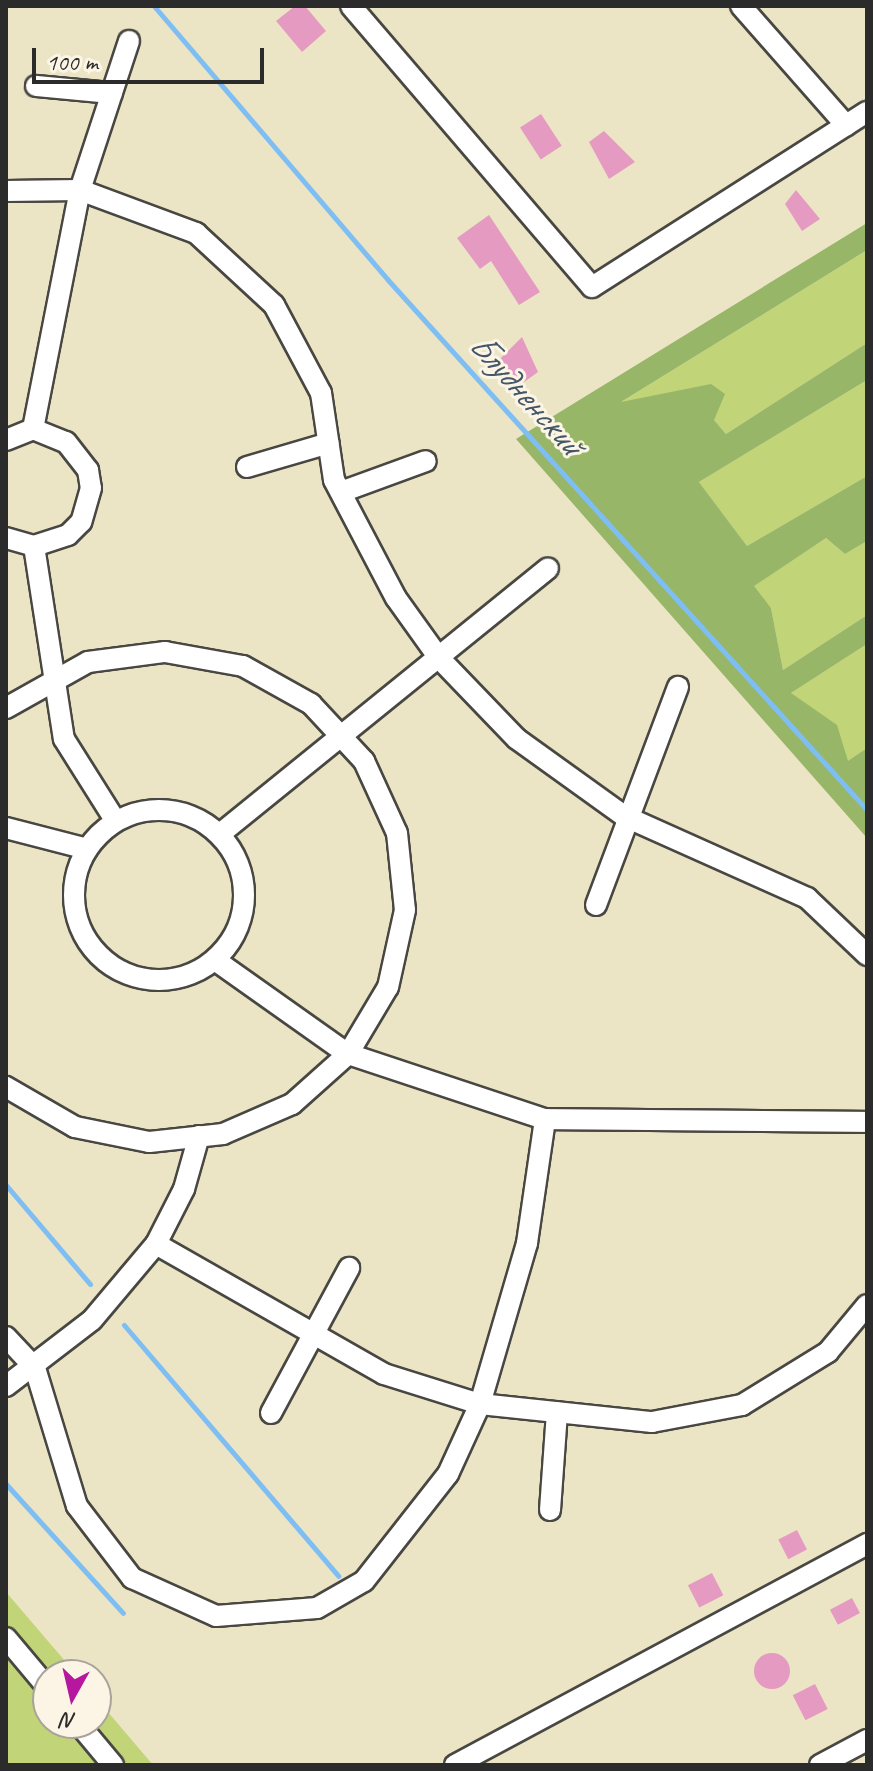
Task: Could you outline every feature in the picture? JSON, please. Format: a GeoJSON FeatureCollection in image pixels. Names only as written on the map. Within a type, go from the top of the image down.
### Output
{"type":"FeatureCollection","features":[{"type":"Feature","properties":{"kind":"street"},"geometry":{"type":"LineString","coordinates":[[351,6],[592,287],[867,112]]}},
{"type":"Feature","properties":{"kind":"street"},"geometry":{"type":"LineString","coordinates":[[741,6],[846,125]]}},
{"type":"Feature","properties":{"kind":"street"},"geometry":{"type":"LineString","coordinates":[[33,429],[80,190],[129,41]]}},
{"type":"Feature","properties":{"kind":"street"},"geometry":{"type":"LineString","coordinates":[[36,86],[112,93]]}},
{"type":"Feature","properties":{"kind":"street"},"geometry":{"type":"LineString","coordinates":[[6,191],[80,190],[196,233],[274,305],[321,393],[341,492],[396,598],[439,658],[517,739],[624,816],[807,898],[867,955]]}},
{"type":"Feature","properties":{"kind":"street"},"geometry":{"type":"LineString","coordinates":[[6,440],[33,429]]}},
{"type":"Feature","properties":{"kind":"street"},"geometry":{"type":"LineString","coordinates":[[6,538],[34,546],[52,543],[81,522],[91,488],[79,454],[33,429]]}},
{"type":"Feature","properties":{"kind":"street"},"geometry":{"type":"LineString","coordinates":[[247,467],[329,443]]}},
{"type":"Feature","properties":{"kind":"street"},"geometry":{"type":"LineString","coordinates":[[341,492],[426,461]]}},
{"type":"Feature","properties":{"kind":"street"},"geometry":{"type":"LineString","coordinates":[[34,546],[51,680],[64,739],[115,820]]}},
{"type":"Feature","properties":{"kind":"street"},"geometry":{"type":"LineString","coordinates":[[220,834],[343,738],[548,568]]}},
{"type":"Feature","properties":{"kind":"street"},"geometry":{"type":"LineString","coordinates":[[6,708],[51,680],[88,662],[165,652],[243,666],[311,704],[364,761],[397,833],[405,910],[388,987],[348,1054],[292,1104],[223,1134],[149,1142],[75,1127],[6,1087]]}},
{"type":"Feature","properties":{"kind":"street"},"geometry":{"type":"LineString","coordinates":[[596,905],[624,816],[678,687]]}},
{"type":"Feature","properties":{"kind":"street"},"geometry":{"type":"LineString","coordinates":[[170,809],[220,834],[236,857],[244,898],[233,939],[215,960],[163,981],[109,965],[76,919],[73,891],[87,849],[115,820],[170,809]]}},
{"type":"Feature","properties":{"kind":"street"},"geometry":{"type":"LineString","coordinates":[[6,828],[87,849]]}},
{"type":"Feature","properties":{"kind":"street"},"geometry":{"type":"LineString","coordinates":[[215,960],[348,1054],[545,1119],[867,1122]]}},
{"type":"Feature","properties":{"kind":"street"},"geometry":{"type":"LineString","coordinates":[[6,1337],[35,1368],[77,1506],[132,1578],[216,1616],[317,1608],[364,1581],[448,1474],[480,1404],[527,1243],[545,1119]]}},
{"type":"Feature","properties":{"kind":"street"},"geometry":{"type":"LineString","coordinates":[[6,1386],[35,1368],[92,1320],[156,1244],[184,1189],[199,1136]]}},
{"type":"Feature","properties":{"kind":"street"},"geometry":{"type":"LineString","coordinates":[[156,1244],[384,1374],[480,1404],[652,1422],[742,1405],[828,1352],[867,1305]]}},
{"type":"Feature","properties":{"kind":"street"},"geometry":{"type":"LineString","coordinates":[[271,1413],[349,1268]]}},
{"type":"Feature","properties":{"kind":"street"},"geometry":{"type":"LineString","coordinates":[[550,1510],[557,1412]]}},
{"type":"Feature","properties":{"kind":"street"},"geometry":{"type":"LineString","coordinates":[[455,1765],[867,1544]]}},
{"type":"Feature","properties":{"kind":"street"},"geometry":{"type":"LineString","coordinates":[[6,1638],[32,1669]]}},
{"type":"Feature","properties":{"kind":"street"},"geometry":{"type":"LineString","coordinates":[[91,1739],[113,1765]]}},
{"type":"Feature","properties":{"kind":"street"},"geometry":{"type":"LineString","coordinates":[[820,1765],[867,1740]]}},
{"type":"Feature","properties":{"kind":"green space"},"geometry":{"type":"Polygon","coordinates":[[[867,223],[867,250],[621,402],[711,384],[725,394],[714,420],[726,434],[867,343],[867,380],[699,482],[747,546],[867,476],[867,541],[845,554],[826,538],[754,586],[771,608],[783,670],[867,615],[867,644],[791,693],[837,725],[848,761],[867,748],[867,838],[516,439],[867,223]]]}},
{"type":"Feature","properties":{"kind":"green space"},"geometry":{"type":"Polygon","coordinates":[[[867,250],[867,343],[726,434],[714,420],[618,404],[867,250]]]}},
{"type":"Feature","properties":{"kind":"green space"},"geometry":{"type":"Polygon","coordinates":[[[867,380],[867,476],[747,546],[699,482],[867,380]]]}},
{"type":"Feature","properties":{"kind":"green space"},"geometry":{"type":"Polygon","coordinates":[[[826,538],[845,554],[867,541],[867,615],[783,670],[771,608],[753,586],[826,538]]]}},
{"type":"Feature","properties":{"kind":"green space"},"geometry":{"type":"Polygon","coordinates":[[[867,644],[867,748],[848,762],[791,693],[867,644]]]}},
{"type":"Feature","properties":{"kind":"green space"},"geometry":{"type":"Polygon","coordinates":[[[6,1592],[63,1659],[32,1659],[32,1739],[112,1739],[112,1717],[153,1765],[6,1765],[6,1592]]]}},
{"type":"Feature","properties":{"kind":"building"},"geometry":{"type":"Polygon","coordinates":[[[295,6],[305,6],[326,31],[302,52],[276,21],[295,6]]]}},
{"type":"Feature","properties":{"kind":"building"},"geometry":{"type":"Polygon","coordinates":[[[541,114],[562,146],[541,159],[520,128],[541,114]]]}},
{"type":"Feature","properties":{"kind":"building"},"geometry":{"type":"Polygon","coordinates":[[[604,131],[635,162],[609,179],[589,142],[604,131]]]}},
{"type":"Feature","properties":{"kind":"building"},"geometry":{"type":"Polygon","coordinates":[[[796,190],[820,219],[802,231],[785,204],[796,190]]]}},
{"type":"Feature","properties":{"kind":"building"},"geometry":{"type":"Polygon","coordinates":[[[489,215],[540,292],[519,305],[491,261],[480,269],[457,238],[489,215]]]}},
{"type":"Feature","properties":{"kind":"building"},"geometry":{"type":"Polygon","coordinates":[[[522,337],[538,372],[509,393],[498,361],[522,337]]]}},
{"type":"Feature","properties":{"kind":"building"},"geometry":{"type":"Polygon","coordinates":[[[797,1530],[807,1550],[788,1559],[778,1540],[797,1530]]]}},
{"type":"Feature","properties":{"kind":"building"},"geometry":{"type":"Polygon","coordinates":[[[712,1573],[723,1595],[699,1608],[688,1585],[712,1573]]]}},
{"type":"Feature","properties":{"kind":"building"},"geometry":{"type":"Polygon","coordinates":[[[852,1598],[860,1613],[838,1625],[830,1610],[852,1598]]]}},
{"type":"Feature","properties":{"kind":"building"},"geometry":{"type":"Polygon","coordinates":[[[772,1653],[784,1659],[790,1671],[784,1683],[772,1689],[760,1683],[754,1671],[760,1659],[772,1653]]]}},
{"type":"Feature","properties":{"kind":"building"},"geometry":{"type":"Polygon","coordinates":[[[815,1684],[828,1709],[805,1720],[793,1695],[815,1684]]]}},
{"type":"Feature","properties":{"kind":"waterway","name":"Блудненский"},"geometry":{"type":"LineString","coordinates":[[154,6],[388,280],[867,810]]}},
{"type":"Feature","properties":{"kind":"waterway"},"geometry":{"type":"LineString","coordinates":[[6,1185],[90,1284]]}},
{"type":"Feature","properties":{"kind":"waterway"},"geometry":{"type":"LineString","coordinates":[[124,1325],[338,1576]]}},
{"type":"Feature","properties":{"kind":"waterway"},"geometry":{"type":"LineString","coordinates":[[6,1484],[123,1613]]}}]}
